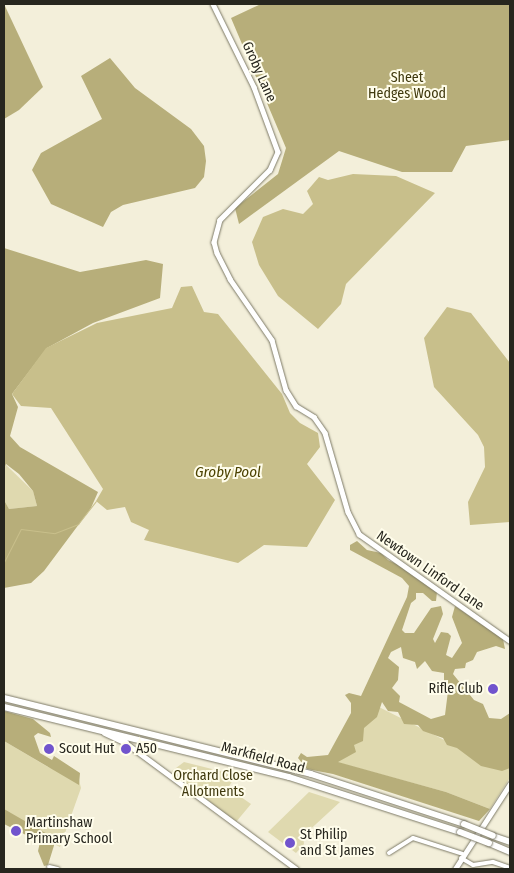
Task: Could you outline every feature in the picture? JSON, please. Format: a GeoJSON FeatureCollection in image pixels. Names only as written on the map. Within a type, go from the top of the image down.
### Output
{"type":"FeatureCollection","features":[{"type":"Feature","properties":{"kind":"highway","name":"Markfield Road"},"geometry":{"type":"LineString","coordinates":[[4,698],[311,774],[464,824],[510,842]]}},
{"type":"Feature","properties":{"kind":"highway","name":"Markfield Road"},"geometry":{"type":"LineString","coordinates":[[4,707],[82,724],[352,795],[460,832],[510,852]]}},
{"type":"Feature","properties":{"kind":"highway"},"geometry":{"type":"LineString","coordinates":[[82,724],[126,744]]}},
{"type":"Feature","properties":{"kind":"street","name":"Groby Lane"},"geometry":{"type":"LineString","coordinates":[[213,4],[254,87],[278,152]]}},
{"type":"Feature","properties":{"kind":"street","name":"Newtown Linford Lane"},"geometry":{"type":"LineString","coordinates":[[278,152],[270,170],[220,220],[214,242],[216,253],[230,279],[272,340],[286,390],[296,406],[314,417],[325,434],[348,512],[360,534],[510,641]]}},
{"type":"Feature","properties":{"kind":"street"},"geometry":{"type":"LineString","coordinates":[[126,744],[296,869]]}},
{"type":"Feature","properties":{"kind":"street"},"geometry":{"type":"LineString","coordinates":[[455,869],[510,784]]}},
{"type":"Feature","properties":{"kind":"street"},"geometry":{"type":"LineString","coordinates":[[390,845],[391,852],[413,838],[462,856],[473,865],[494,862],[510,868]]}},
{"type":"Feature","properties":{"kind":"street"},"geometry":{"type":"LineString","coordinates":[[49,867],[58,869]]}},
{"type":"Feature","properties":{"kind":"green space"},"geometry":{"type":"Polygon","coordinates":[[[4,4],[43,87],[19,110],[4,119],[4,4]]]}},
{"type":"Feature","properties":{"kind":"green space","name":"Sheet Hedges Wood"},"geometry":{"type":"Polygon","coordinates":[[[261,4],[510,4],[510,140],[466,146],[452,172],[402,172],[339,151],[239,224],[235,208],[278,174],[286,148],[231,18],[261,4]]]}},
{"type":"Feature","properties":{"kind":"green space"},"geometry":{"type":"Polygon","coordinates":[[[110,58],[135,88],[191,129],[204,146],[206,161],[204,177],[195,188],[123,205],[111,212],[103,227],[51,204],[32,170],[41,153],[102,119],[81,76],[110,58]]]}},
{"type":"Feature","properties":{"kind":"green space"},"geometry":{"type":"Polygon","coordinates":[[[4,248],[80,272],[146,260],[163,264],[160,298],[93,323],[47,348],[12,394],[18,407],[10,436],[20,447],[98,492],[91,508],[44,571],[31,583],[4,588],[4,500],[9,509],[37,506],[33,491],[19,474],[6,464],[4,468],[4,248]]]}},
{"type":"Feature","properties":{"kind":"green space"},"geometry":{"type":"Polygon","coordinates":[[[5,464],[33,491],[37,506],[9,509],[4,500],[5,464]]]}},
{"type":"Feature","properties":{"kind":"green space"},"geometry":{"type":"Polygon","coordinates":[[[357,541],[367,550],[381,553],[388,560],[405,568],[437,592],[436,601],[432,601],[423,593],[416,593],[416,599],[411,603],[402,630],[405,633],[414,633],[431,608],[441,606],[443,614],[433,639],[435,643],[441,632],[448,633],[451,636],[446,655],[452,658],[462,643],[452,617],[455,606],[503,639],[505,649],[496,646],[477,652],[473,660],[466,663],[465,668],[455,669],[453,674],[474,700],[483,704],[489,718],[501,719],[510,713],[510,768],[502,771],[481,766],[457,748],[447,745],[443,738],[423,731],[418,725],[404,724],[398,712],[388,711],[382,702],[377,717],[364,728],[363,741],[354,745],[356,752],[338,762],[446,792],[490,809],[479,821],[333,774],[307,769],[298,758],[301,753],[307,757],[328,755],[351,713],[351,703],[345,695],[349,693],[361,696],[407,597],[409,586],[402,578],[350,550],[350,545],[357,541]],[[401,647],[391,652],[388,658],[399,667],[398,680],[392,688],[400,696],[399,702],[431,719],[445,715],[448,691],[444,684],[444,673],[432,671],[425,661],[417,669],[415,662],[403,658],[401,647]]]}},
{"type":"Feature","properties":{"kind":"green space"},"geometry":{"type":"Polygon","coordinates":[[[371,703],[470,753],[510,765],[509,779],[490,809],[446,792],[336,762],[371,703]]]}},
{"type":"Feature","properties":{"kind":"green space"},"geometry":{"type":"Polygon","coordinates":[[[4,711],[33,719],[50,733],[51,737],[38,733],[34,736],[40,753],[52,760],[54,756],[80,773],[79,785],[4,741],[4,711]]]}},
{"type":"Feature","properties":{"kind":"green space"},"geometry":{"type":"Polygon","coordinates":[[[4,741],[48,767],[66,771],[79,780],[81,788],[60,847],[4,818],[4,741]]]}},
{"type":"Feature","properties":{"kind":"green space","name":"Orchard Close Allotments"},"geometry":{"type":"Polygon","coordinates":[[[184,762],[236,775],[228,788],[251,804],[236,822],[174,774],[172,771],[184,762]]]}},
{"type":"Feature","properties":{"kind":"green space"},"geometry":{"type":"Polygon","coordinates":[[[309,792],[340,802],[303,836],[304,844],[296,853],[268,832],[309,792]]]}},
{"type":"Feature","properties":{"kind":"green space"},"geometry":{"type":"Polygon","coordinates":[[[4,809],[56,839],[48,865],[44,866],[38,851],[40,842],[4,824],[4,809]]]}},
{"type":"Feature","properties":{"kind":"water"},"geometry":{"type":"Polygon","coordinates":[[[353,174],[396,176],[435,193],[346,284],[341,304],[318,329],[278,296],[259,265],[252,242],[263,217],[283,209],[303,214],[313,204],[307,191],[319,177],[328,180],[353,174]]]}},
{"type":"Feature","properties":{"kind":"water","name":"Groby Pool"},"geometry":{"type":"Polygon","coordinates":[[[192,286],[204,312],[218,314],[282,394],[290,413],[300,423],[318,433],[320,447],[307,464],[335,500],[307,547],[264,545],[238,563],[144,540],[149,530],[131,522],[125,507],[107,510],[96,501],[103,489],[51,408],[21,406],[12,394],[46,348],[97,323],[172,308],[181,287],[192,286]]]}},
{"type":"Feature","properties":{"kind":"water"},"geometry":{"type":"Polygon","coordinates":[[[447,307],[471,313],[510,363],[510,522],[470,525],[468,502],[485,467],[484,447],[478,435],[434,387],[424,338],[447,307]]]}},
{"type":"Feature","properties":{"kind":"waterway"},"geometry":{"type":"LineString","coordinates":[[4,562],[21,529],[55,533],[78,524],[96,501]]}},
{"type":"Feature","properties":{"kind":"place","name":"Rifle Club"},"geometry":{"type":"Point","coordinates":[493,689]}},
{"type":"Feature","properties":{"kind":"place","name":"Scout Hut"},"geometry":{"type":"Point","coordinates":[49,749]}},
{"type":"Feature","properties":{"kind":"place","name":"A50"},"geometry":{"type":"Point","coordinates":[126,749]}},
{"type":"Feature","properties":{"kind":"place","name":"Martinshaw Primary School"},"geometry":{"type":"Point","coordinates":[16,831]}},
{"type":"Feature","properties":{"kind":"place","name":"St Philip and St James"},"geometry":{"type":"Point","coordinates":[290,843]}}]}
